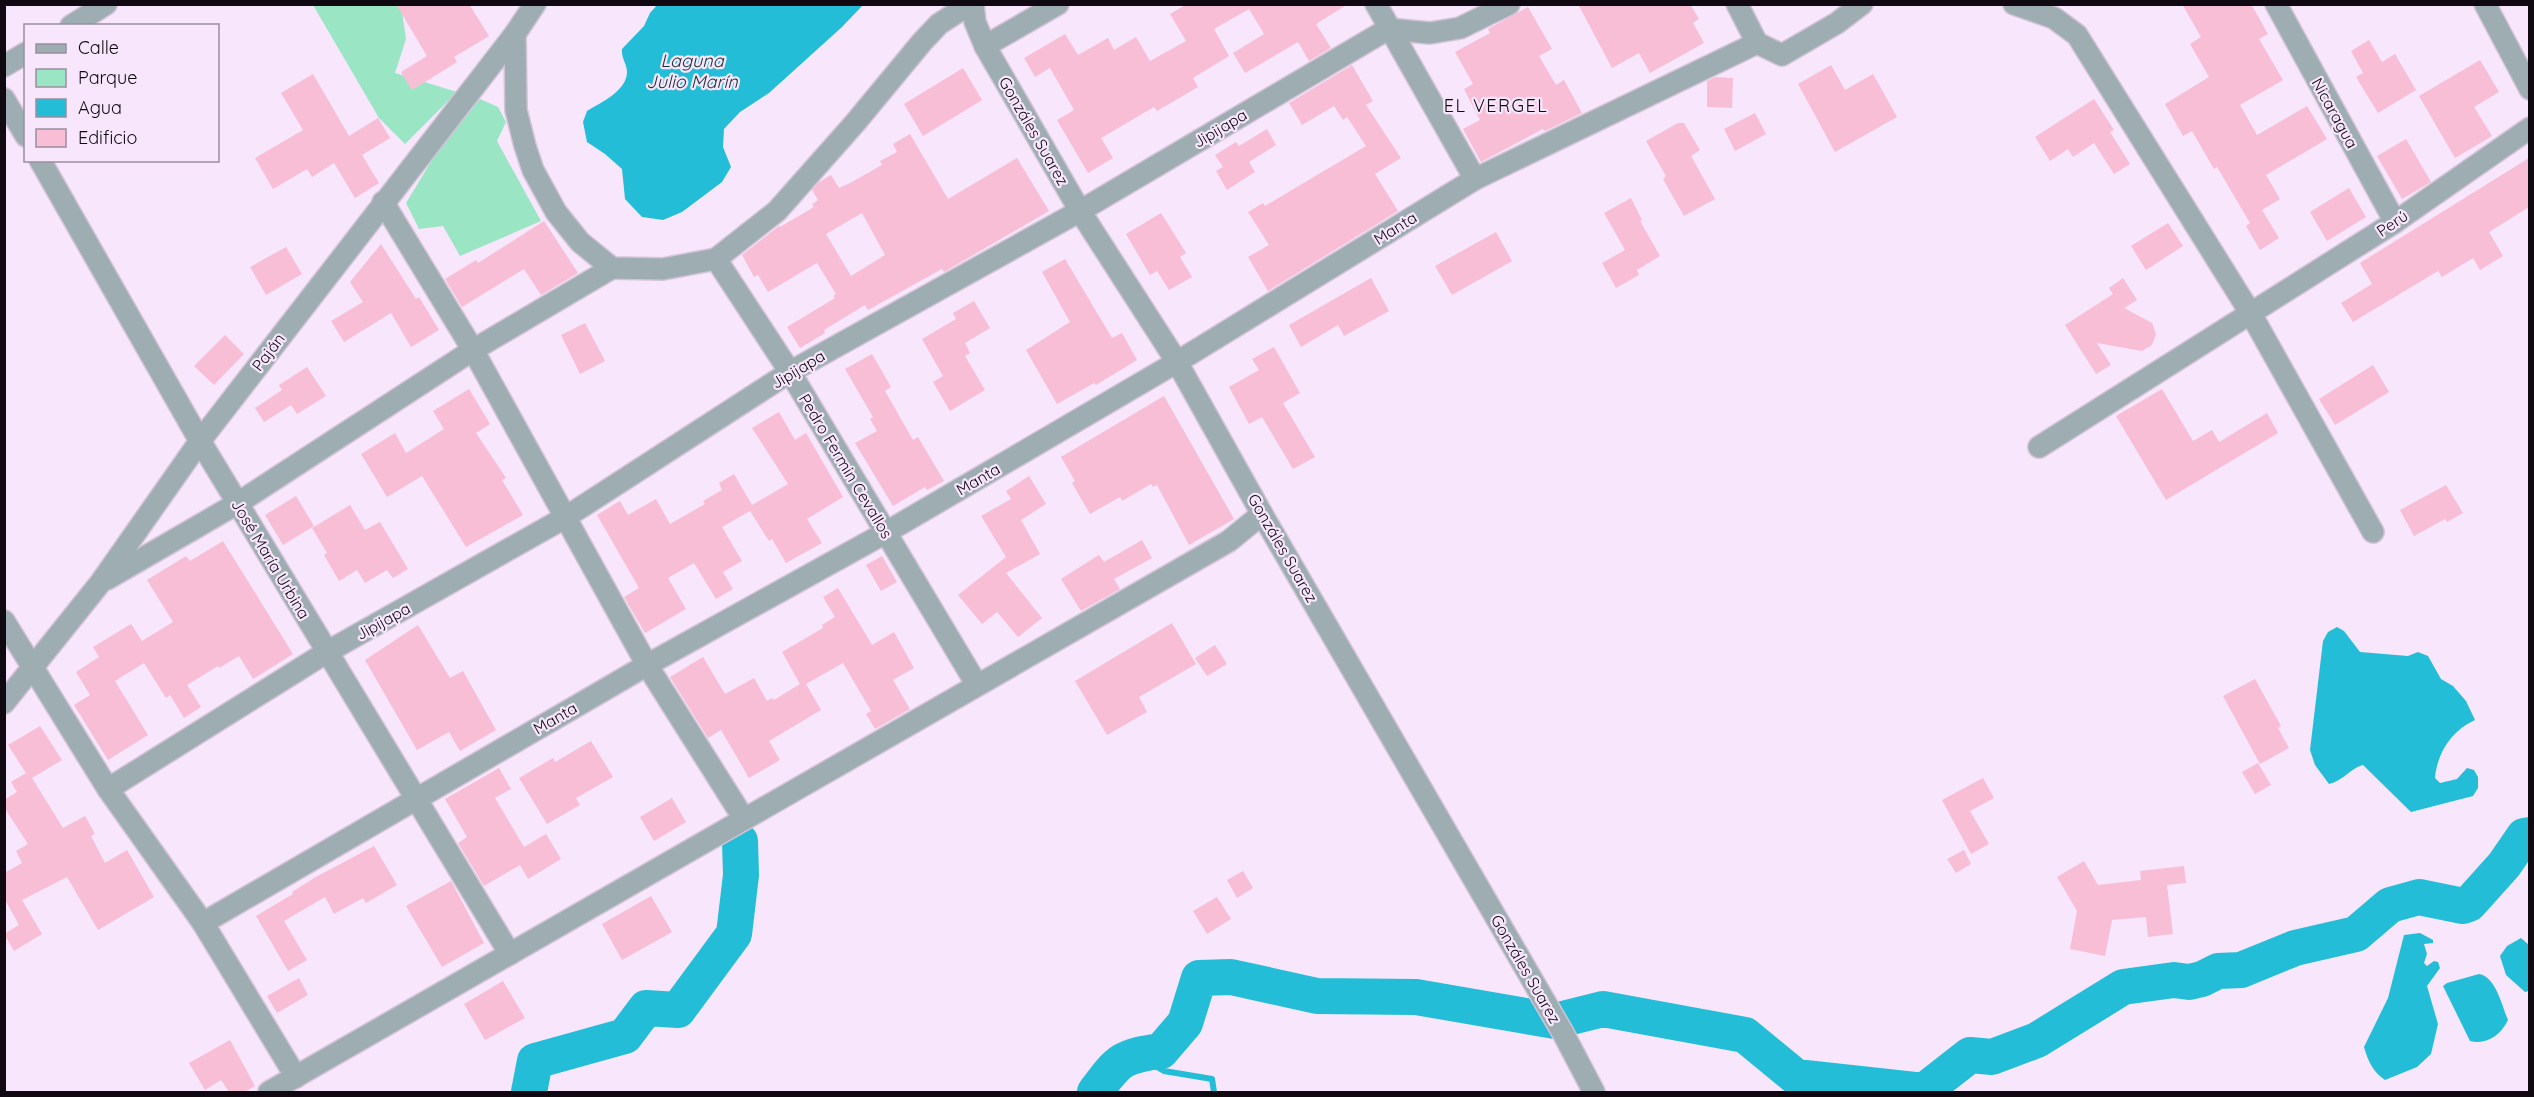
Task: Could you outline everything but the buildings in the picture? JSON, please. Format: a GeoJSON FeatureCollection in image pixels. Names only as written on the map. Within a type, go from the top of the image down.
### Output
{"type":"FeatureCollection","features":[{"type":"Feature","properties":{"kind":"street"},"geometry":{"type":"LineString","coordinates":[[74,24],[106,4]]}},
{"type":"Feature","properties":{"kind":"street","name":"Paján"},"geometry":{"type":"LineString","coordinates":[[4,703],[101,582],[200,441],[515,34],[535,4]]}},
{"type":"Feature","properties":{"kind":"street"},"geometry":{"type":"LineString","coordinates":[[101,582],[238,503],[473,350],[612,268],[663,269],[716,258],[777,211],[939,24],[971,4]]}},
{"type":"Feature","properties":{"kind":"street","name":"Gonzáles Suarez"},"geometry":{"type":"LineString","coordinates":[[971,4],[984,46],[1080,210],[1177,362],[1262,514],[1388,727],[1563,1033],[1594,1092]]}},
{"type":"Feature","properties":{"kind":"street"},"geometry":{"type":"LineString","coordinates":[[984,46],[1058,4]]}},
{"type":"Feature","properties":{"kind":"street"},"geometry":{"type":"LineString","coordinates":[[1376,4],[1475,179]]}},
{"type":"Feature","properties":{"kind":"street"},"geometry":{"type":"LineString","coordinates":[[1389,29],[1430,33],[1460,28],[1509,4]]}},
{"type":"Feature","properties":{"kind":"street"},"geometry":{"type":"LineString","coordinates":[[1737,4],[1757,43],[1782,55],[1837,23],[1862,4]]}},
{"type":"Feature","properties":{"kind":"street"},"geometry":{"type":"LineString","coordinates":[[2014,4],[2054,18],[2077,35],[2251,314],[2373,532]]}},
{"type":"Feature","properties":{"kind":"street","name":"Nicaragua"},"geometry":{"type":"LineString","coordinates":[[2276,4],[2395,222]]}},
{"type":"Feature","properties":{"kind":"street"},"geometry":{"type":"LineString","coordinates":[[2485,4],[2529,89]]}},
{"type":"Feature","properties":{"kind":"street","name":"Jipijapa"},"geometry":{"type":"LineString","coordinates":[[108,789],[327,652],[566,517],[790,372],[1080,210],[1389,29]]}},
{"type":"Feature","properties":{"kind":"street"},"geometry":{"type":"LineString","coordinates":[[515,34],[516,110],[533,170],[556,212],[580,242],[612,268]]}},
{"type":"Feature","properties":{"kind":"street","name":"Manta"},"geometry":{"type":"LineString","coordinates":[[203,923],[647,665],[885,533],[1177,362],[1475,179],[1757,43]]}},
{"type":"Feature","properties":{"kind":"street"},"geometry":{"type":"LineString","coordinates":[[4,66],[24,54]]}},
{"type":"Feature","properties":{"kind":"street"},"geometry":{"type":"LineString","coordinates":[[4,99],[24,133]]}},
{"type":"Feature","properties":{"kind":"street","name":"Perú"},"geometry":{"type":"LineString","coordinates":[[2039,447],[2395,222],[2529,129]]}},
{"type":"Feature","properties":{"kind":"street","name":"José María Urbina"},"geometry":{"type":"LineString","coordinates":[[41,162],[200,441],[510,954]]}},
{"type":"Feature","properties":{"kind":"street"},"geometry":{"type":"LineString","coordinates":[[383,202],[473,350],[647,665],[744,819]]}},
{"type":"Feature","properties":{"kind":"street","name":"Pedro Fermin Cevallos"},"geometry":{"type":"LineString","coordinates":[[716,258],[790,372],[977,686]]}},
{"type":"Feature","properties":{"kind":"street"},"geometry":{"type":"LineString","coordinates":[[269,1092],[1229,541],[1262,514]]}},
{"type":"Feature","properties":{"kind":"street"},"geometry":{"type":"LineString","coordinates":[[4,621],[108,789],[203,923],[296,1077]]}},
{"type":"Feature","properties":{"kind":"green space"},"geometry":{"type":"Polygon","coordinates":[[[313,5],[401,5],[406,39],[395,73],[457,92],[405,144],[379,118],[313,5]]]}},
{"type":"Feature","properties":{"kind":"green space"},"geometry":{"type":"Polygon","coordinates":[[[480,99],[498,107],[506,122],[497,141],[541,221],[460,256],[443,226],[419,229],[406,203],[455,122],[480,99]]]}},
{"type":"Feature","properties":{"kind":"water","name":"Laguna Julio Marín"},"geometry":{"type":"Polygon","coordinates":[[[658,4],[863,5],[769,93],[740,112],[724,129],[723,147],[731,167],[722,182],[682,212],[663,220],[642,217],[625,199],[622,169],[587,142],[583,122],[587,111],[612,96],[623,85],[627,72],[622,49],[644,26],[650,13],[658,4]]]}},
{"type":"Feature","properties":{"kind":"water"},"geometry":{"type":"Polygon","coordinates":[[[2337,627],[2344,631],[2360,652],[2408,656],[2418,652],[2428,656],[2441,679],[2453,686],[2466,701],[2475,720],[2459,730],[2447,743],[2442,751],[2435,778],[2440,783],[2457,779],[2467,768],[2474,770],[2478,777],[2478,788],[2473,796],[2411,812],[2363,765],[2329,784],[2315,765],[2310,750],[2323,641],[2328,632],[2337,627]]]}},
{"type":"Feature","properties":{"kind":"water"},"geometry":{"type":"Polygon","coordinates":[[[2420,933],[2433,940],[2433,943],[2424,944],[2427,954],[2424,963],[2427,966],[2434,961],[2438,962],[2440,968],[2427,986],[2438,1024],[2431,1054],[2417,1067],[2385,1080],[2372,1066],[2364,1047],[2388,998],[2404,935],[2420,933]]]}},
{"type":"Feature","properties":{"kind":"water"},"geometry":{"type":"Polygon","coordinates":[[[2521,938],[2529,945],[2529,991],[2525,992],[2506,975],[2500,956],[2507,946],[2521,938]]]}},
{"type":"Feature","properties":{"kind":"water"},"geometry":{"type":"Polygon","coordinates":[[[2479,974],[2490,980],[2494,986],[2508,1020],[2493,1038],[2476,1042],[2470,1041],[2443,986],[2479,974]]]}},
{"type":"Feature","properties":{"kind":"waterway"},"geometry":{"type":"LineString","coordinates":[[1095,1092],[1109,1073],[1122,1062],[1137,1055],[1161,1051],[1185,1023],[1199,978],[1231,977],[1317,996],[1416,997],[1555,1021],[1603,1009],[1745,1035],[1796,1077],[1924,1091],[1970,1055],[1992,1057],[2037,1040],[2123,987],[2174,980],[2189,982],[2202,979],[2218,971],[2241,970],[2295,948],[2356,934],[2390,905],[2419,897],[2463,906],[2469,904],[2504,865],[2524,836],[2530,835]]}},
{"type":"Feature","properties":{"kind":"waterway"},"geometry":{"type":"LineString","coordinates":[[529,1092],[535,1061],[625,1036],[646,1008],[678,1010],[734,934],[741,875],[740,841]]}},
{"type":"Feature","properties":{"kind":"waterway"},"geometry":{"type":"LineString","coordinates":[[1134,1054],[1164,1071],[1212,1079],[1214,1092]]}},
{"type":"Feature","properties":{"kind":"district","name":"EL VERGEL"},"geometry":{"type":"Point","coordinates":[1496,105]}}]}
